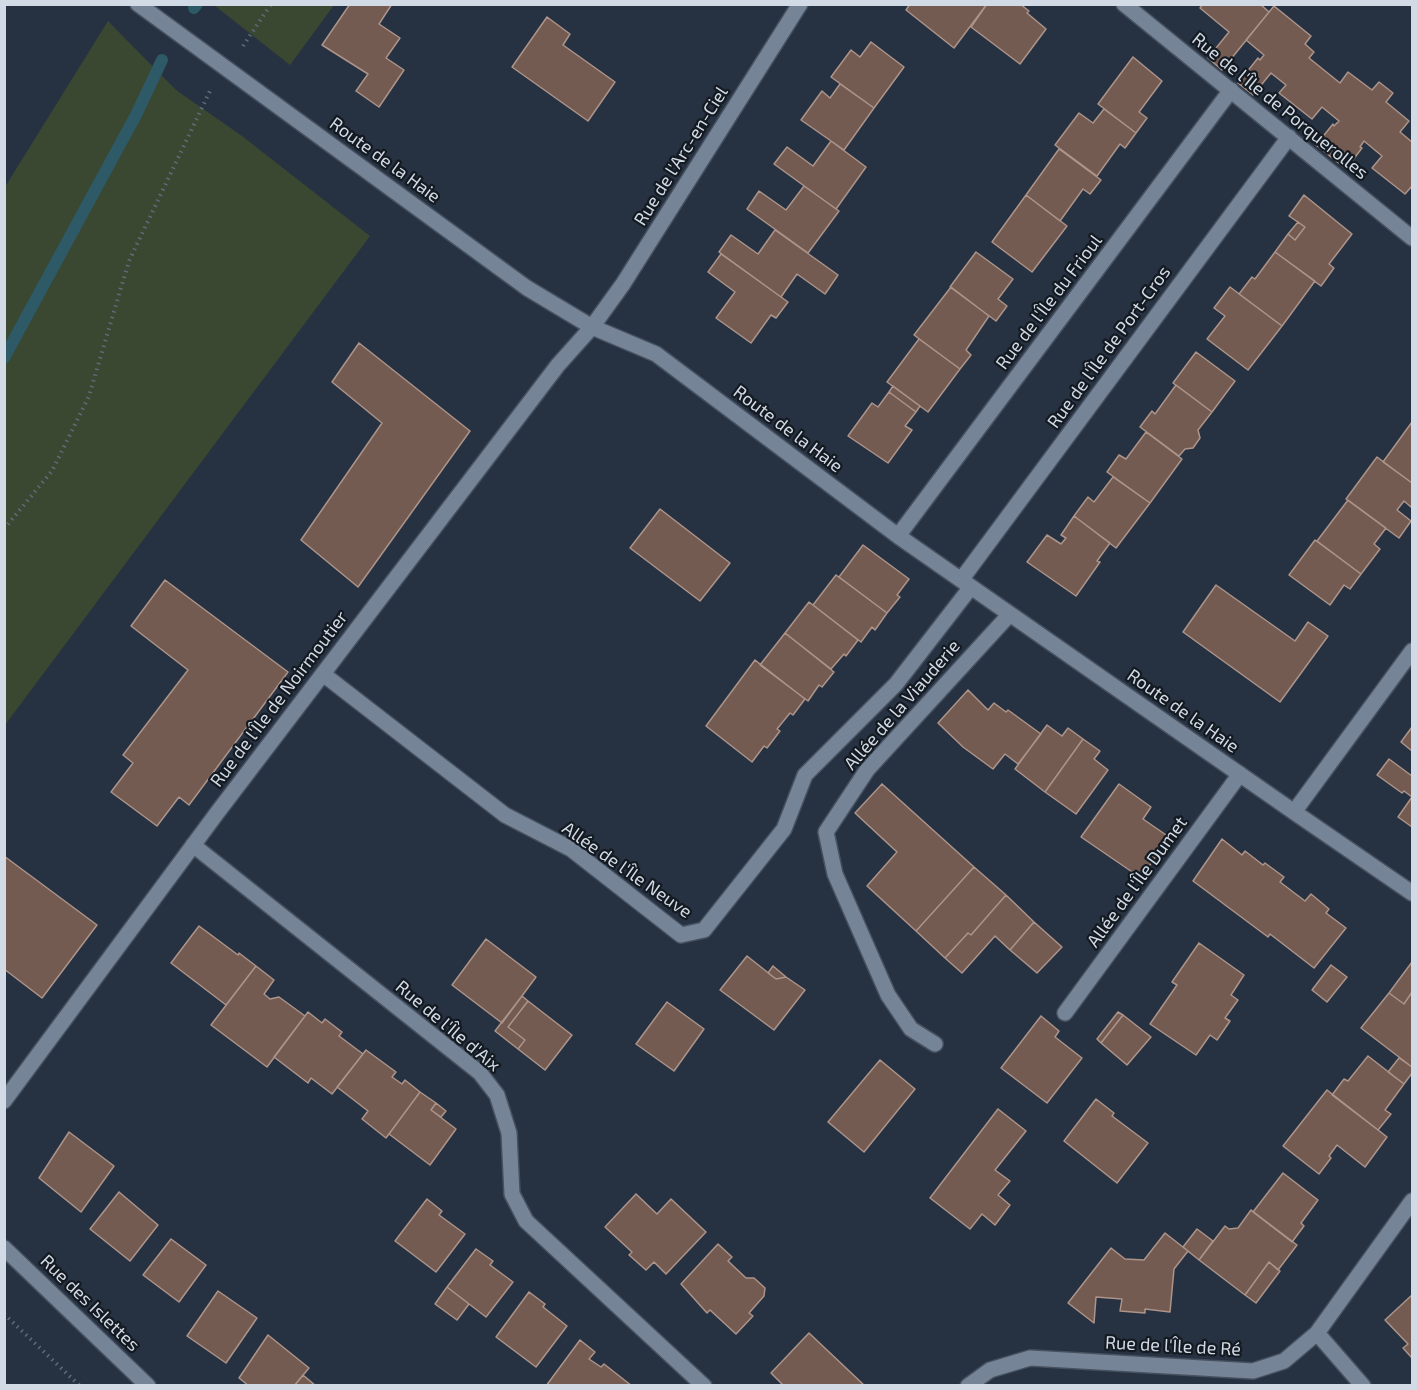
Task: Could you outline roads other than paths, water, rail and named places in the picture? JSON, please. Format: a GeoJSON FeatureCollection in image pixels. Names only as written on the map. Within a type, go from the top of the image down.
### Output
{"type":"FeatureCollection","features":[{"type":"Feature","properties":{"kind":"street","name":"Route de la Haie"},"geometry":{"type":"LineString","coordinates":[[138,4],[527,288],[592,327],[656,354],[898,536],[1413,893]]}},
{"type":"Feature","properties":{"kind":"street","name":"Rue de l'Arc-en-Ciel"},"geometry":{"type":"LineString","coordinates":[[592,327],[623,284],[800,4]]}},
{"type":"Feature","properties":{"kind":"street","name":"Rue de l'Île de Porquerolles"},"geometry":{"type":"LineString","coordinates":[[1124,4],[1413,238]]}},
{"type":"Feature","properties":{"kind":"street","name":"Rue de l'Île du Frioul"},"geometry":{"type":"LineString","coordinates":[[898,536],[1231,90]]}},
{"type":"Feature","properties":{"kind":"street","name":"Rue de l'Île de Port-Cros"},"geometry":{"type":"LineString","coordinates":[[966,584],[1289,137]]}},
{"type":"Feature","properties":{"kind":"street","name":"Rue de l'Île de Noirmoutier"},"geometry":{"type":"LineString","coordinates":[[4,1101],[193,845],[558,365],[592,327]]}},
{"type":"Feature","properties":{"kind":"street","name":"Allée de l'Île Neuve"},"geometry":{"type":"LineString","coordinates":[[323,674],[505,815],[571,849],[681,935],[704,930],[784,829],[805,775],[896,684],[966,584]]}},
{"type":"Feature","properties":{"kind":"street","name":"Allée de la Viauderie"},"geometry":{"type":"LineString","coordinates":[[935,1044],[911,1029],[888,995],[835,874],[826,832],[867,770],[1010,614]]}},
{"type":"Feature","properties":{"kind":"street"},"geometry":{"type":"LineString","coordinates":[[1294,812],[1413,651]]}},
{"type":"Feature","properties":{"kind":"street","name":"Allée de l'Île Dumet"},"geometry":{"type":"LineString","coordinates":[[1065,1013],[1240,774]]}},
{"type":"Feature","properties":{"kind":"street","name":"Rue de l'Île d'Aix"},"geometry":{"type":"LineString","coordinates":[[193,845],[480,1073],[497,1095],[509,1133],[512,1194],[526,1221],[704,1386]]}},
{"type":"Feature","properties":{"kind":"street","name":"Rue de l'Île de Ré"},"geometry":{"type":"LineString","coordinates":[[968,1386],[990,1370],[1030,1358],[1253,1371],[1284,1361],[1317,1333],[1413,1201]]}},
{"type":"Feature","properties":{"kind":"street","name":"Rue des Islettes"},"geometry":{"type":"LineString","coordinates":[[4,1248],[148,1386]]}},
{"type":"Feature","properties":{"kind":"street"},"geometry":{"type":"LineString","coordinates":[[1317,1333],[1363,1386]]}},
{"type":"Feature","properties":{"kind":"waterway"},"geometry":{"type":"LineString","coordinates":[[194,8],[197,4]]}},
{"type":"Feature","properties":{"kind":"waterway"},"geometry":{"type":"LineString","coordinates":[[4,358],[136,115],[162,60]]}}]}
